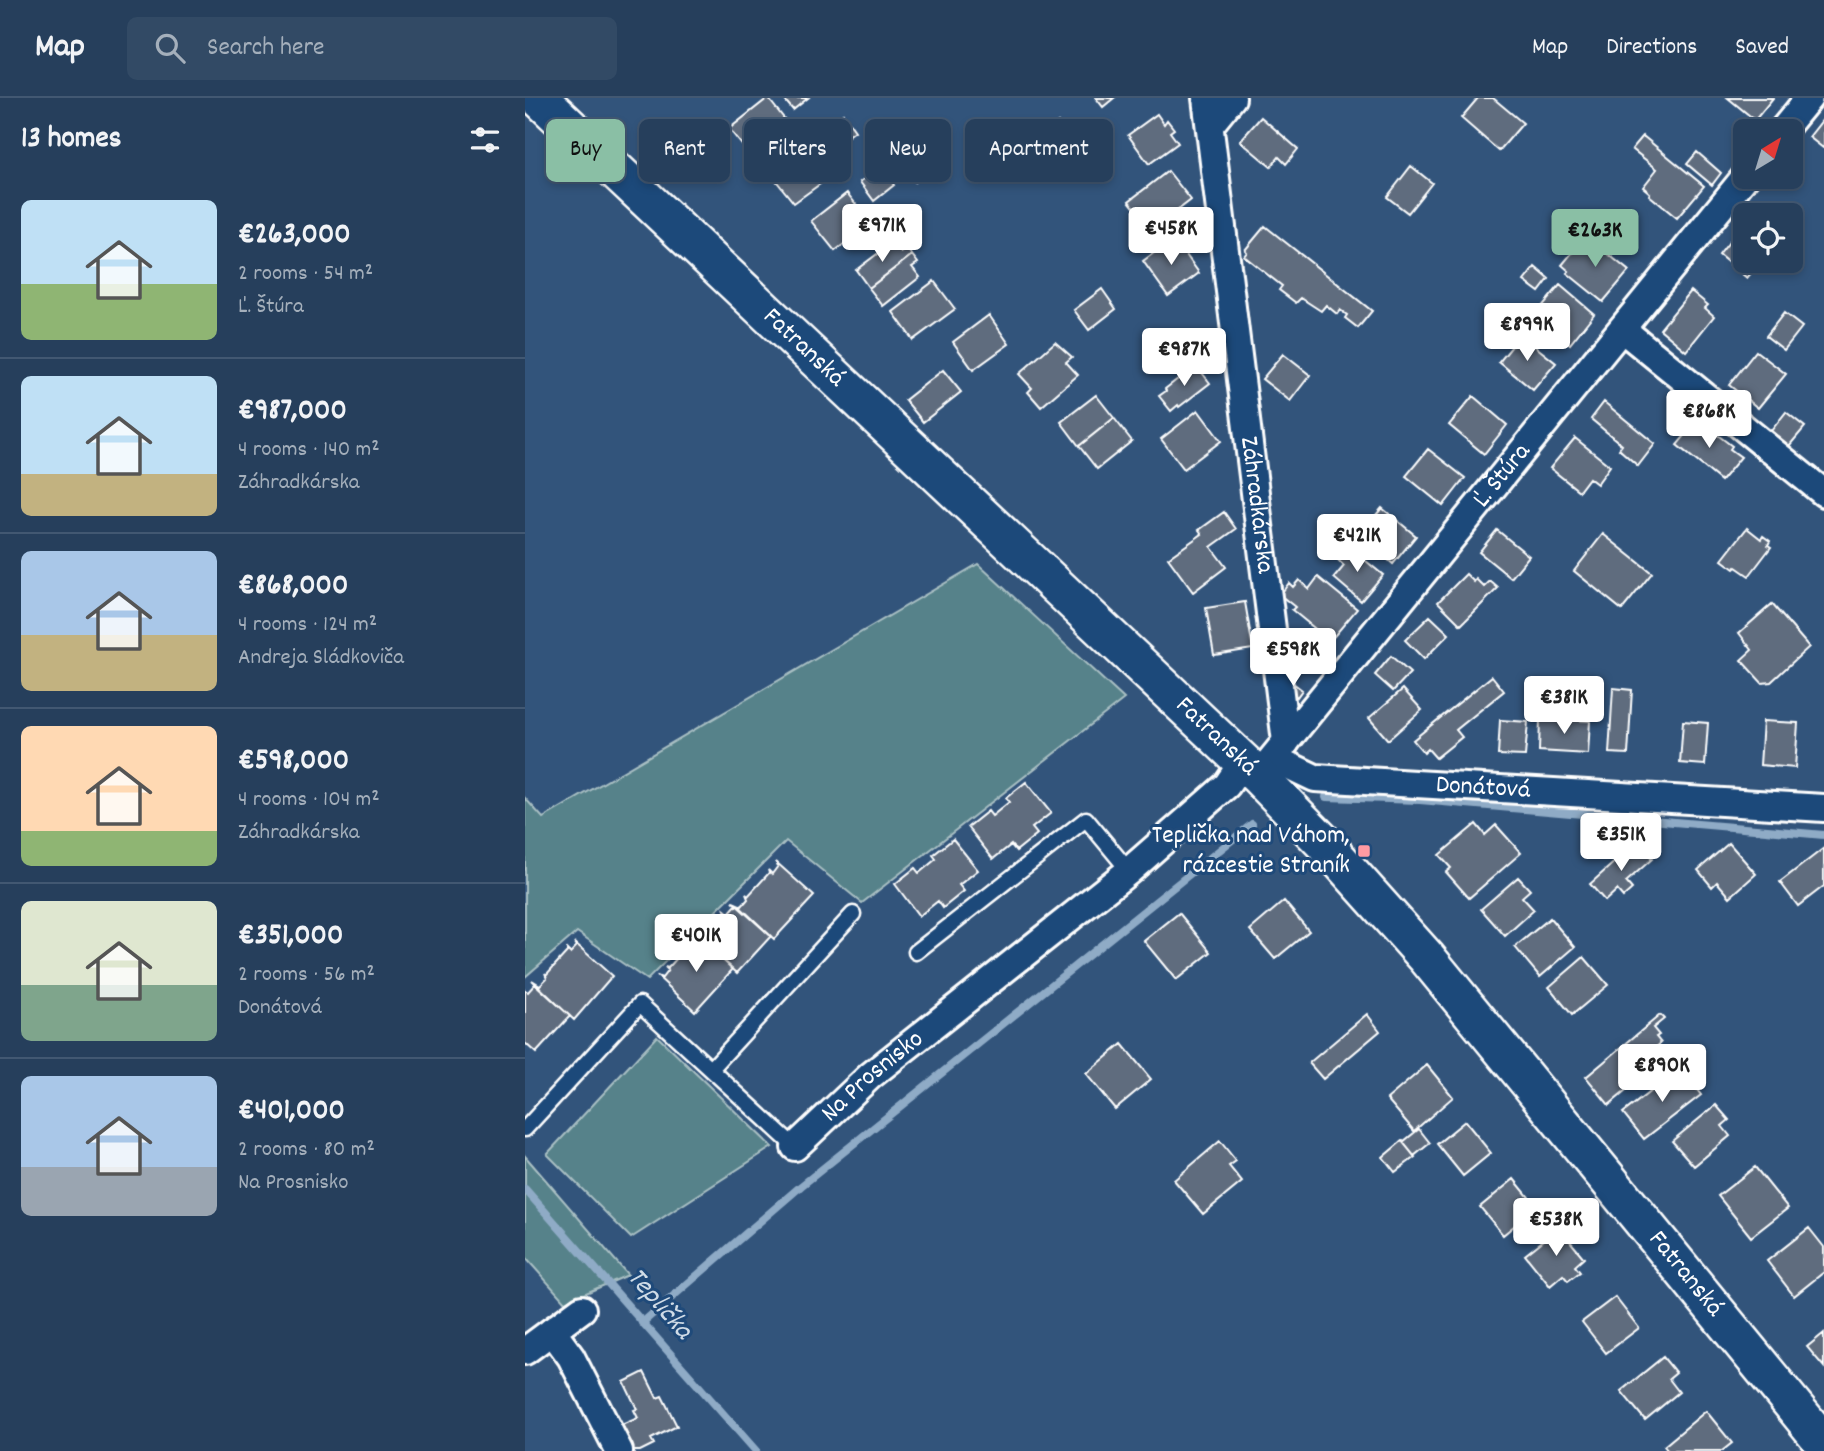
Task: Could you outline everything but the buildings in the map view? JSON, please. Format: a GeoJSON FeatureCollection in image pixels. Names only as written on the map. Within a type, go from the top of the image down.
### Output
{"type":"FeatureCollection","features":[{"type":"Feature","properties":{"kind":"main road","name":"Fatranská"},"geometry":{"type":"LineString","coordinates":[[539,98],[1265,760],[1324,843],[1427,958],[1824,1443]]}},
{"type":"Feature","properties":{"kind":"street","name":"Záhradkárska"},"geometry":{"type":"LineString","coordinates":[[1206,98],[1265,760]]}},
{"type":"Feature","properties":{"kind":"street"},"geometry":{"type":"LineString","coordinates":[[1210,125],[1232,98]]}},
{"type":"Feature","properties":{"kind":"street"},"geometry":{"type":"LineString","coordinates":[[1792,119],[1809,98]]}},
{"type":"Feature","properties":{"kind":"street","name":"Ľ. Štúra"},"geometry":{"type":"LineString","coordinates":[[1265,760],[1735,189]]}},
{"type":"Feature","properties":{"kind":"street"},"geometry":{"type":"LineString","coordinates":[[1622,329],[1824,493]]}},
{"type":"Feature","properties":{"kind":"street","name":"Donátová"},"geometry":{"type":"LineString","coordinates":[[1265,760],[1315,778],[1824,808]]}},
{"type":"Feature","properties":{"kind":"street","name":"Na Prosnisko"},"geometry":{"type":"LineString","coordinates":[[795,1147],[870,1076],[1129,871],[1227,785],[1265,760]]}},
{"type":"Feature","properties":{"kind":"street"},"geometry":{"type":"LineString","coordinates":[[525,1351],[582,1309]]}},
{"type":"Feature","properties":{"kind":"street"},"geometry":{"type":"LineString","coordinates":[[552,1331],[571,1357],[619,1451]]}},
{"type":"Feature","properties":{"kind":"lane"},"geometry":{"type":"LineString","coordinates":[[916,952],[1086,819],[1129,871]]}},
{"type":"Feature","properties":{"kind":"lane"},"geometry":{"type":"LineString","coordinates":[[711,1069],[853,914]]}},
{"type":"Feature","properties":{"kind":"lane","name":"Na Prosnisko"},"geometry":{"type":"LineString","coordinates":[[525,1129],[640,1004],[795,1147]]}},
{"type":"Feature","properties":{"kind":"green space"},"geometry":{"type":"Polygon","coordinates":[[[978,564],[1124,699],[862,903],[786,841],[647,980],[577,932],[525,977],[525,798],[543,818],[978,564]]]}},
{"type":"Feature","properties":{"kind":"green space"},"geometry":{"type":"Polygon","coordinates":[[[657,1036],[772,1147],[631,1238],[547,1154],[657,1036]]]}},
{"type":"Feature","properties":{"kind":"green space"},"geometry":{"type":"Polygon","coordinates":[[[525,1156],[628,1275],[565,1302],[525,1257],[525,1156]]]}},
{"type":"Feature","properties":{"kind":"waterway"},"geometry":{"type":"LineString","coordinates":[[1326,797],[1420,800],[1824,835]]}},
{"type":"Feature","properties":{"kind":"waterway"},"geometry":{"type":"LineString","coordinates":[[642,1323],[801,1186],[1252,824]]}},
{"type":"Feature","properties":{"kind":"waterway","name":"Teplička"},"geometry":{"type":"LineString","coordinates":[[525,1189],[756,1451]]}},
{"type":"Feature","properties":{"kind":"place","name":"Teplička nad Váhom, rázcestie Straník"},"geometry":{"type":"Point","coordinates":[1364,851]}}]}
